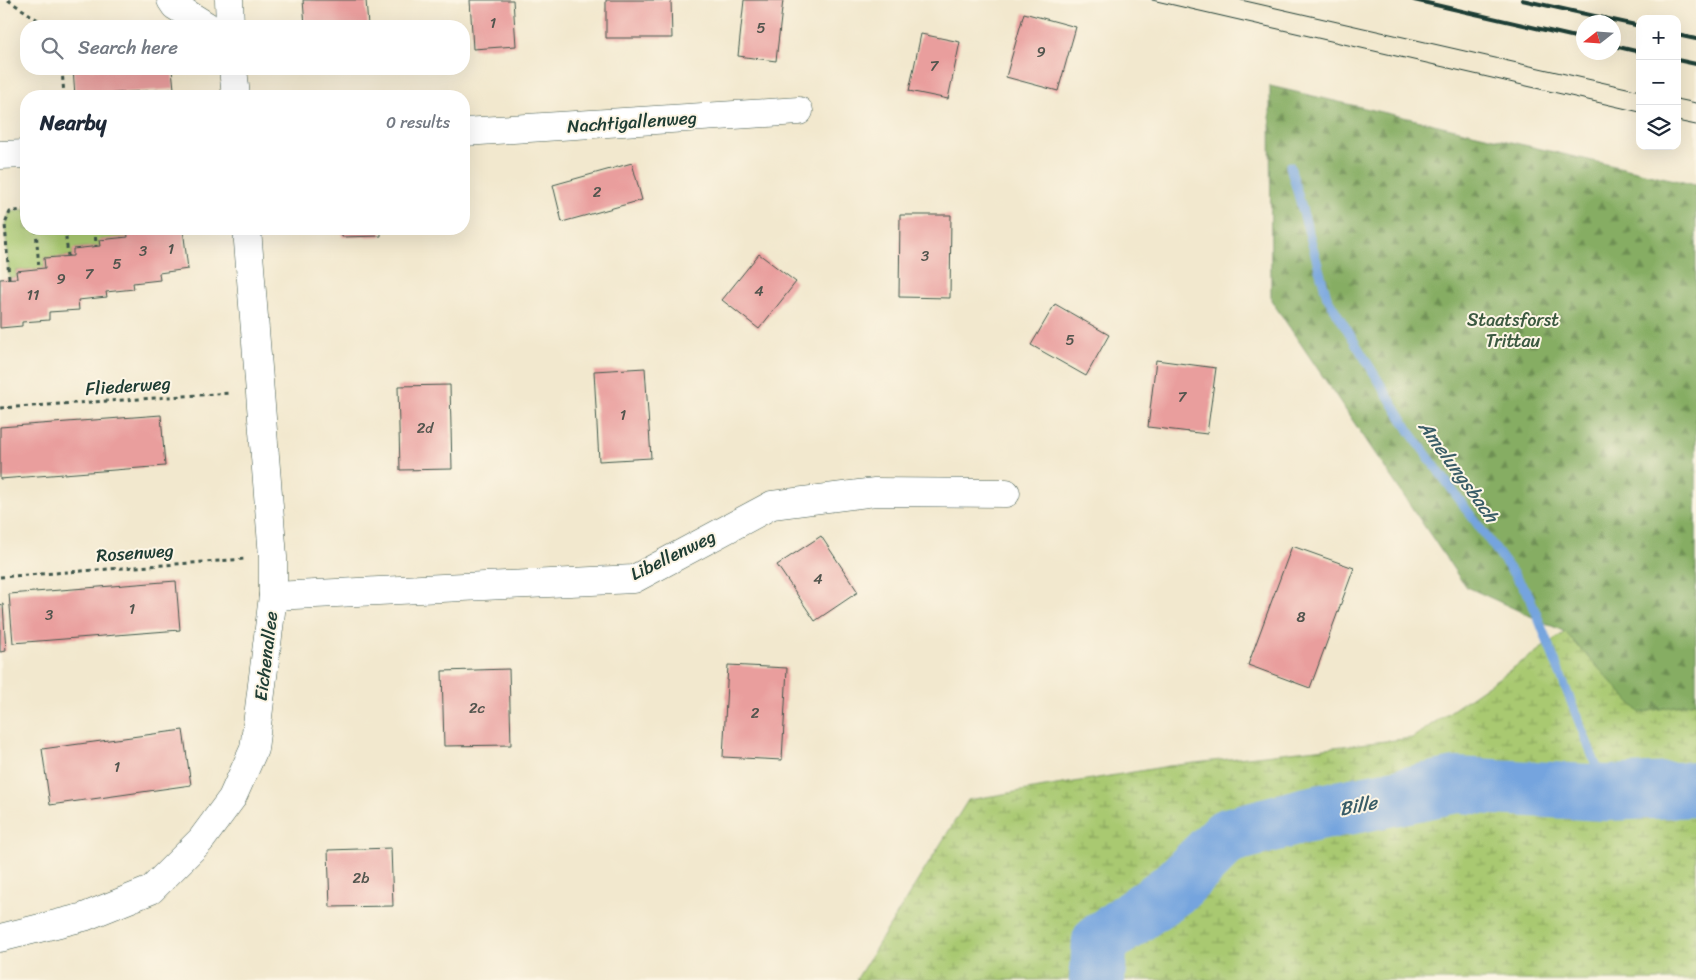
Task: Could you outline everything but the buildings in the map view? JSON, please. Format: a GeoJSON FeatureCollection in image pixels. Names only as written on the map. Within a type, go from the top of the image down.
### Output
{"type":"FeatureCollection","features":[{"type":"Feature","properties":{"kind":"street"},"geometry":{"type":"LineString","coordinates":[[172,0],[175,6],[197,20]]}},
{"type":"Feature","properties":{"kind":"street"},"geometry":{"type":"LineString","coordinates":[[229,0],[230,20]]}},
{"type":"Feature","properties":{"kind":"street"},"geometry":{"type":"LineString","coordinates":[[234,75],[235,90]]}},
{"type":"Feature","properties":{"kind":"street","name":"Nachtigallenweg"},"geometry":{"type":"LineString","coordinates":[[470,132],[799,111]]}},
{"type":"Feature","properties":{"kind":"street"},"geometry":{"type":"LineString","coordinates":[[0,155],[20,154]]}},
{"type":"Feature","properties":{"kind":"street","name":"Eichenallee"},"geometry":{"type":"LineString","coordinates":[[0,938],[84,917],[151,890],[201,840],[232,798],[254,749],[273,596],[273,557],[247,235]]}},
{"type":"Feature","properties":{"kind":"street","name":"Libellenweg"},"geometry":{"type":"LineString","coordinates":[[273,596],[634,579],[772,505],[875,492],[1006,492]]}},
{"type":"Feature","properties":{"kind":"path"},"geometry":{"type":"LineString","coordinates":[[8,0],[39,20]]}},
{"type":"Feature","properties":{"kind":"path"},"geometry":{"type":"LineString","coordinates":[[62,75],[64,90]]}},
{"type":"Feature","properties":{"kind":"path"},"geometry":{"type":"LineString","coordinates":[[9,278],[5,224],[10,212],[20,210]]}},
{"type":"Feature","properties":{"kind":"path"},"geometry":{"type":"LineString","coordinates":[[36,235],[39,269]]}},
{"type":"Feature","properties":{"kind":"path"},"geometry":{"type":"LineString","coordinates":[[66,235],[68,256]]}},
{"type":"Feature","properties":{"kind":"path"},"geometry":{"type":"LineString","coordinates":[[95,235],[96,246]]}},
{"type":"Feature","properties":{"kind":"path","name":"Fliederweg"},"geometry":{"type":"LineString","coordinates":[[0,408],[259,392]]}},
{"type":"Feature","properties":{"kind":"path","name":"Rosenweg"},"geometry":{"type":"LineString","coordinates":[[0,577],[273,557]]}},
{"type":"Feature","properties":{"kind":"green space","name":"Staatsforst Trittau"},"geometry":{"type":"Polygon","coordinates":[[[1270,86],[1696,185],[1696,702],[1640,713],[1565,632],[1465,586],[1271,300],[1270,86]]]}},
{"type":"Feature","properties":{"kind":"green space"},"geometry":{"type":"Polygon","coordinates":[[[20,210],[20,235],[127,235],[127,237],[100,240],[100,246],[73,249],[73,256],[44,258],[45,268],[16,271],[17,278],[9,278],[5,224],[10,212],[20,210]]]}},
{"type":"Feature","properties":{"kind":"green space"},"geometry":{"type":"Polygon","coordinates":[[[1565,632],[1640,713],[1696,702],[1696,980],[856,980],[968,800],[1169,766],[1412,738],[1565,632]]]}},
{"type":"Feature","properties":{"kind":"waterway","name":"Amelungsbach"},"geometry":{"type":"LineString","coordinates":[[1290,166],[1327,297],[1410,432],[1529,595],[1607,793]]}},
{"type":"Feature","properties":{"kind":"waterway","name":"Bille"},"geometry":{"type":"LineString","coordinates":[[1097,980],[1100,941],[1176,887],[1227,836],[1303,816],[1456,785],[1607,793],[1696,789]]}},
{"type":"Feature","properties":{"kind":"tram line"},"geometry":{"type":"LineString","coordinates":[[1152,0],[1636,111]]}},
{"type":"Feature","properties":{"kind":"tram line"},"geometry":{"type":"LineString","coordinates":[[1241,0],[1636,90]]}},
{"type":"Feature","properties":{"kind":"tram line"},"geometry":{"type":"LineString","coordinates":[[1681,100],[1696,103]]}},
{"type":"Feature","properties":{"kind":"tram line"},"geometry":{"type":"LineString","coordinates":[[1681,122],[1696,125]]}},
{"type":"Feature","properties":{"kind":"railway"},"geometry":{"type":"LineString","coordinates":[[1414,0],[1576,37]]}},
{"type":"Feature","properties":{"kind":"railway"},"geometry":{"type":"LineString","coordinates":[[1522,0],[1636,25]]}},
{"type":"Feature","properties":{"kind":"railway"},"geometry":{"type":"LineString","coordinates":[[1681,36],[1696,39]]}},
{"type":"Feature","properties":{"kind":"railway"},"geometry":{"type":"LineString","coordinates":[[1621,48],[1636,51]]}},
{"type":"Feature","properties":{"kind":"railway"},"geometry":{"type":"LineString","coordinates":[[1681,61],[1696,64]]}}]}
